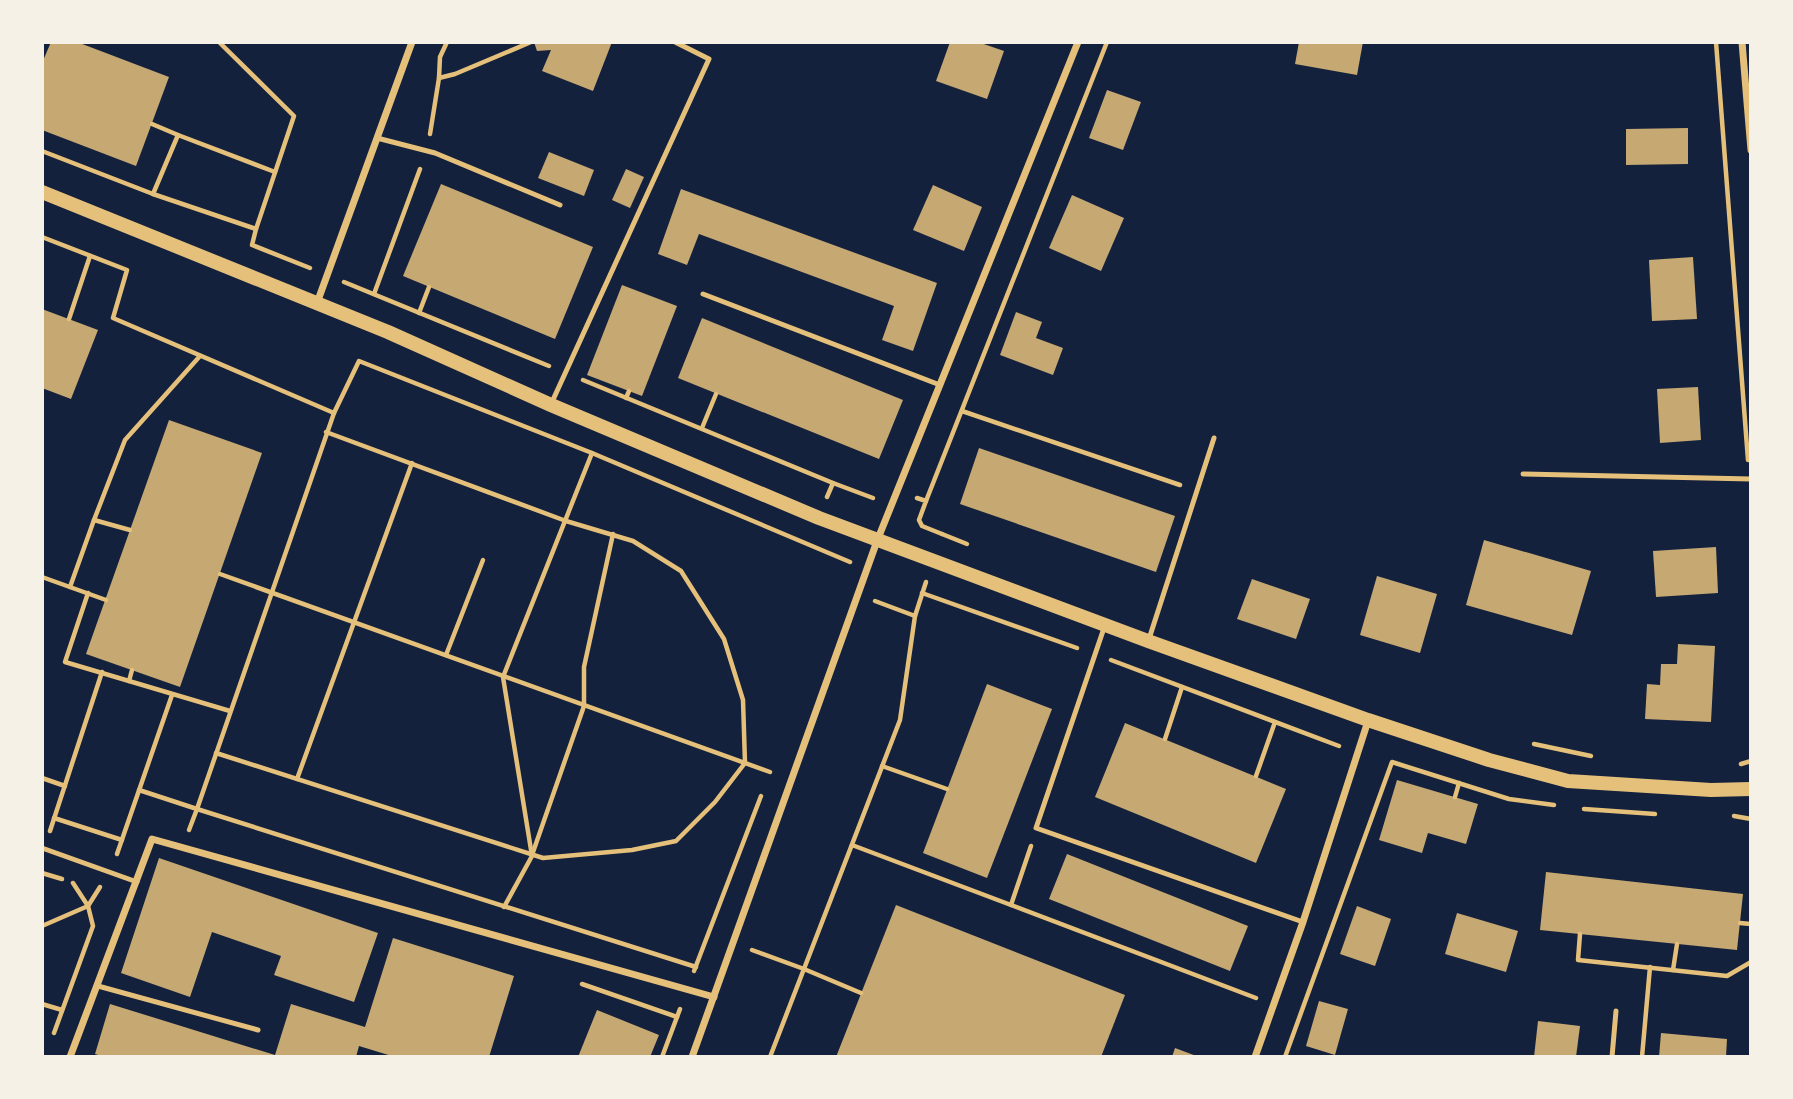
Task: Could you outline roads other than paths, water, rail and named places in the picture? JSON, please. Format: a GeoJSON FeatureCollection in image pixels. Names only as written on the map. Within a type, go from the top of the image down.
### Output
{"type":"FeatureCollection","features":[{"type":"Feature","properties":{"kind":"main road"},"geometry":{"type":"LineString","coordinates":[[42,192],[388,332],[551,405],[877,541],[1368,720],[1489,760],[1568,781],[1711,790],[1751,789]]}},
{"type":"Feature","properties":{"kind":"street"},"geometry":{"type":"LineString","coordinates":[[317,303],[412,42]]}},
{"type":"Feature","properties":{"kind":"street"},"geometry":{"type":"LineString","coordinates":[[692,1057],[877,541],[1078,42]]}},
{"type":"Feature","properties":{"kind":"street"},"geometry":{"type":"LineString","coordinates":[[1742,42],[1751,150]]}},
{"type":"Feature","properties":{"kind":"street"},"geometry":{"type":"LineString","coordinates":[[1255,1057],[1303,922],[1368,720]]}},
{"type":"Feature","properties":{"kind":"street"},"geometry":{"type":"LineString","coordinates":[[70,1057],[152,839],[714,997]]}},
{"type":"Feature","properties":{"kind":"lane"},"geometry":{"type":"LineString","coordinates":[[551,405],[709,59],[675,42]]}},
{"type":"Feature","properties":{"kind":"lane"},"geometry":{"type":"LineString","coordinates":[[377,138],[435,153],[559,205]]}},
{"type":"Feature","properties":{"kind":"lane"},"geometry":{"type":"LineString","coordinates":[[703,294],[940,386]]}},
{"type":"Feature","properties":{"kind":"lane"},"geometry":{"type":"LineString","coordinates":[[1148,642],[1214,438]]}},
{"type":"Feature","properties":{"kind":"lane"},"geometry":{"type":"LineString","coordinates":[[1523,474],[1750,479]]}},
{"type":"Feature","properties":{"kind":"lane"},"geometry":{"type":"LineString","coordinates":[[1105,626],[1037,828],[1303,922]]}},
{"type":"Feature","properties":{"kind":"lane"},"geometry":{"type":"LineString","coordinates":[[44,848],[137,882]]}},
{"type":"Feature","properties":{"kind":"lane"},"geometry":{"type":"LineString","coordinates":[[98,986],[258,1030]]}},
{"type":"Feature","properties":{"kind":"lane"},"geometry":{"type":"LineString","coordinates":[[1612,1057],[1616,1011]]}}]}
